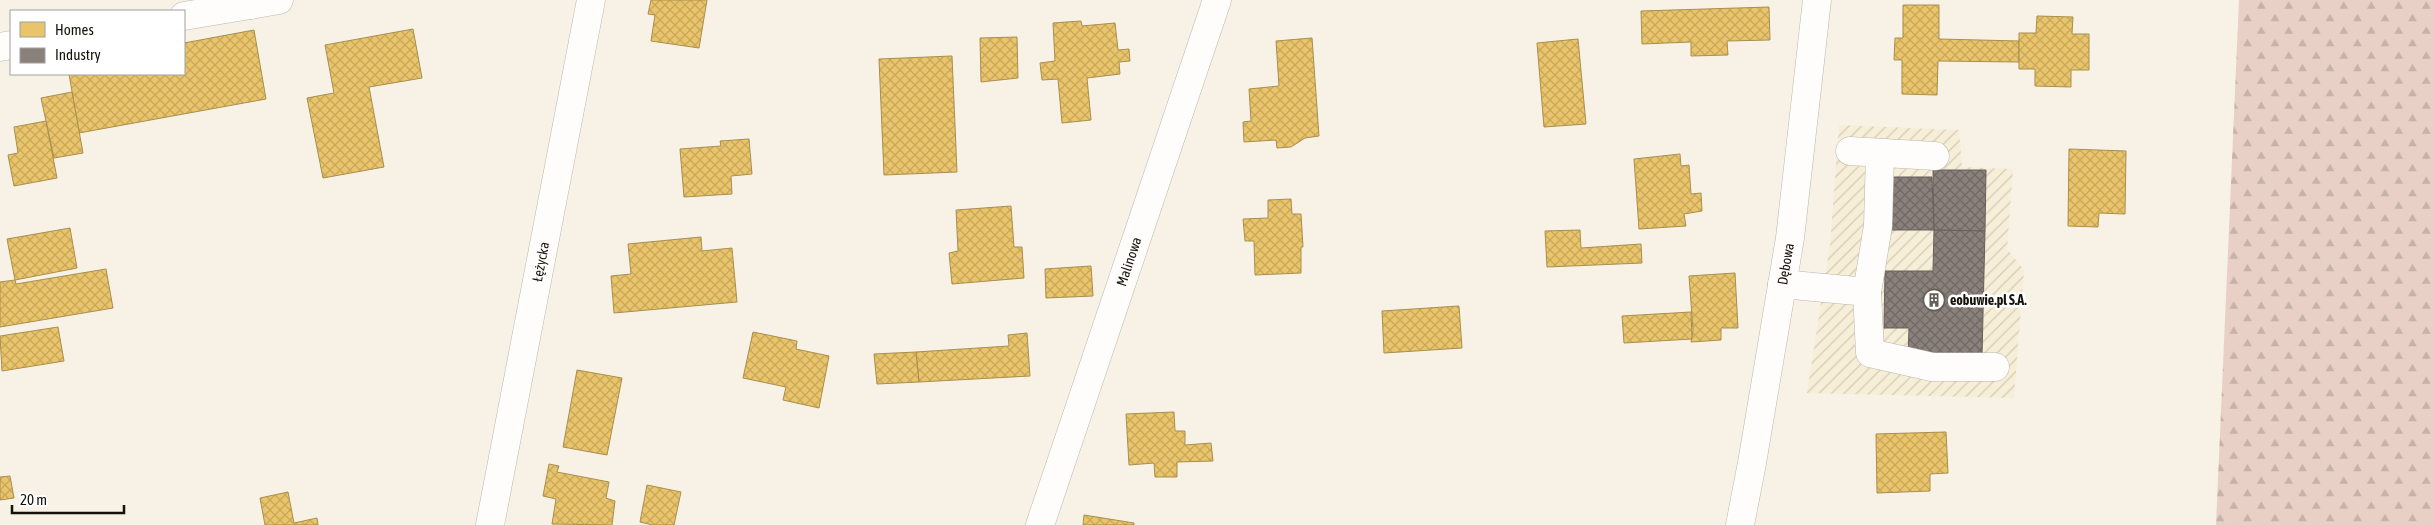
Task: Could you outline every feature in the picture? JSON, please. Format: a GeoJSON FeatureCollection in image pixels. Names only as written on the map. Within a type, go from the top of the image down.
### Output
{"type":"FeatureCollection","features":[{"type":"Feature","properties":{"kind":"street"},"geometry":{"type":"LineString","coordinates":[[185,16],[250,2],[279,0]]}},
{"type":"Feature","properties":{"kind":"street","name":"Łężycka"},"geometry":{"type":"LineString","coordinates":[[490,525],[592,0]]}},
{"type":"Feature","properties":{"kind":"street","name":"Malinowa"},"geometry":{"type":"LineString","coordinates":[[1040,525],[1217,0]]}},
{"type":"Feature","properties":{"kind":"street","name":"Dębowa"},"geometry":{"type":"LineString","coordinates":[[1740,525],[1790,238],[1817,0]]}},
{"type":"Feature","properties":{"kind":"street"},"geometry":{"type":"LineString","coordinates":[[1850,152],[1935,156]]}},
{"type":"Feature","properties":{"kind":"street"},"geometry":{"type":"LineString","coordinates":[[1880,153],[1878,226],[1867,292],[1870,353],[1932,367],[1995,367]]}},
{"type":"Feature","properties":{"kind":"street"},"geometry":{"type":"LineString","coordinates":[[1782,284],[1867,292]]}},
{"type":"Feature","properties":{"kind":"shaded area"},"geometry":{"type":"Polygon","coordinates":[[[1839,125],[1959,130],[1962,167],[2013,169],[2007,249],[2024,270],[2014,398],[1807,393],[1830,245],[1839,125]]]}},
{"type":"Feature","properties":{"kind":"green space"},"geometry":{"type":"Polygon","coordinates":[[[2239,0],[2434,0],[2434,525],[2216,525],[2239,0]]]}},
{"type":"Feature","properties":{"kind":"building: Homes"},"geometry":{"type":"Polygon","coordinates":[[[651,0],[707,0],[699,48],[651,41],[655,15],[648,14],[651,0]]]}},
{"type":"Feature","properties":{"kind":"building: Homes"},"geometry":{"type":"Polygon","coordinates":[[[1903,5],[1939,5],[1939,39],[2019,41],[2019,62],[1938,61],[1937,95],[1902,94],[1902,60],[1894,60],[1895,38],[1903,38],[1903,5]]]}},
{"type":"Feature","properties":{"kind":"building: Homes"},"geometry":{"type":"Polygon","coordinates":[[[1769,7],[1770,40],[1727,41],[1728,55],[1691,56],[1691,42],[1642,44],[1641,11],[1769,7]]]}},
{"type":"Feature","properties":{"kind":"building: Homes"},"geometry":{"type":"Polygon","coordinates":[[[2037,16],[2073,17],[2072,34],[2089,34],[2089,70],[2071,70],[2071,87],[2035,86],[2035,69],[2019,69],[2019,33],[2036,33],[2037,16]]]}},
{"type":"Feature","properties":{"kind":"building: Homes"},"geometry":{"type":"Polygon","coordinates":[[[1081,21],[1082,26],[1115,23],[1118,50],[1129,49],[1130,61],[1119,62],[1120,74],[1087,78],[1091,120],[1062,123],[1058,79],[1042,80],[1040,63],[1055,61],[1053,23],[1081,21]]]}},
{"type":"Feature","properties":{"kind":"building: Homes"},"geometry":{"type":"Polygon","coordinates":[[[413,29],[422,78],[369,87],[384,167],[323,178],[307,98],[334,93],[325,45],[413,29]]]}},
{"type":"Feature","properties":{"kind":"building: Homes"},"geometry":{"type":"Polygon","coordinates":[[[254,30],[266,99],[79,133],[69,75],[185,75],[185,43],[254,30]]]}},
{"type":"Feature","properties":{"kind":"building: Homes"},"geometry":{"type":"Polygon","coordinates":[[[1017,37],[1018,78],[981,82],[980,38],[1017,37]]]}},
{"type":"Feature","properties":{"kind":"building: Homes"},"geometry":{"type":"Polygon","coordinates":[[[1312,38],[1319,136],[1305,138],[1291,147],[1277,148],[1276,140],[1244,142],[1243,122],[1251,121],[1249,89],[1279,86],[1276,41],[1312,38]]]}},
{"type":"Feature","properties":{"kind":"building: Homes"},"geometry":{"type":"Polygon","coordinates":[[[1578,39],[1586,124],[1544,127],[1537,43],[1578,39]]]}},
{"type":"Feature","properties":{"kind":"building: Homes"},"geometry":{"type":"Polygon","coordinates":[[[952,56],[957,172],[884,175],[879,59],[952,56]]]}},
{"type":"Feature","properties":{"kind":"building: Homes"},"geometry":{"type":"Polygon","coordinates":[[[72,92],[83,153],[54,158],[41,98],[72,92]]]}},
{"type":"Feature","properties":{"kind":"building: Homes"},"geometry":{"type":"Polygon","coordinates":[[[46,121],[57,178],[14,186],[8,155],[18,153],[14,127],[46,121]]]}},
{"type":"Feature","properties":{"kind":"building: Homes"},"geometry":{"type":"Polygon","coordinates":[[[749,139],[752,174],[731,176],[732,194],[684,197],[680,149],[721,146],[720,141],[749,139]]]}},
{"type":"Feature","properties":{"kind":"building: Homes"},"geometry":{"type":"Polygon","coordinates":[[[2069,149],[2126,151],[2125,214],[2099,213],[2098,227],[2068,226],[2069,149]]]}},
{"type":"Feature","properties":{"kind":"building: Homes"},"geometry":{"type":"Polygon","coordinates":[[[1680,154],[1681,166],[1689,165],[1691,194],[1701,193],[1702,211],[1684,214],[1686,226],[1639,229],[1634,159],[1680,154]]]}},
{"type":"Feature","properties":{"kind":"building: Homes"},"geometry":{"type":"Polygon","coordinates":[[[1291,199],[1292,214],[1301,214],[1303,247],[1301,247],[1301,273],[1255,275],[1254,241],[1245,241],[1243,219],[1268,218],[1268,200],[1291,199]]]}},
{"type":"Feature","properties":{"kind":"building: Homes"},"geometry":{"type":"Polygon","coordinates":[[[1011,206],[1014,247],[1022,247],[1024,278],[952,284],[949,253],[958,251],[956,210],[1011,206]]]}},
{"type":"Feature","properties":{"kind":"building: Homes"},"geometry":{"type":"Polygon","coordinates":[[[70,228],[77,268],[15,280],[7,239],[70,228]]]}},
{"type":"Feature","properties":{"kind":"building: Homes"},"geometry":{"type":"Polygon","coordinates":[[[1580,230],[1581,248],[1641,244],[1642,263],[1547,267],[1545,231],[1580,230]]]}},
{"type":"Feature","properties":{"kind":"building: Homes"},"geometry":{"type":"Polygon","coordinates":[[[701,237],[702,251],[732,248],[737,302],[614,313],[611,276],[631,274],[628,244],[701,237]]]}},
{"type":"Feature","properties":{"kind":"building: Homes"},"geometry":{"type":"Polygon","coordinates":[[[1091,266],[1093,296],[1046,298],[1045,269],[1091,266]]]}},
{"type":"Feature","properties":{"kind":"building: Homes"},"geometry":{"type":"Polygon","coordinates":[[[106,269],[113,308],[0,327],[0,282],[15,280],[16,284],[106,269]]]}},
{"type":"Feature","properties":{"kind":"building: Homes"},"geometry":{"type":"Polygon","coordinates":[[[1735,273],[1738,328],[1721,328],[1721,340],[1691,342],[1693,330],[1689,276],[1735,273]]]}},
{"type":"Feature","properties":{"kind":"building: Homes"},"geometry":{"type":"Polygon","coordinates":[[[1459,306],[1462,348],[1384,353],[1382,311],[1459,306]]]}},
{"type":"Feature","properties":{"kind":"building: Homes"},"geometry":{"type":"Polygon","coordinates":[[[1691,312],[1692,339],[1624,343],[1622,316],[1691,312]]]}},
{"type":"Feature","properties":{"kind":"building: Homes"},"geometry":{"type":"Polygon","coordinates":[[[58,327],[64,361],[2,371],[0,336],[58,327]]]}},
{"type":"Feature","properties":{"kind":"building: Homes"},"geometry":{"type":"Polygon","coordinates":[[[753,332],[797,341],[796,349],[829,356],[819,408],[783,400],[786,387],[743,378],[753,332]]]}},
{"type":"Feature","properties":{"kind":"building: Homes"},"geometry":{"type":"Polygon","coordinates":[[[1027,333],[1030,376],[919,382],[916,352],[1009,346],[1008,335],[1027,333]]]}},
{"type":"Feature","properties":{"kind":"building: Homes"},"geometry":{"type":"Polygon","coordinates":[[[916,352],[919,382],[877,384],[874,354],[916,352]]]}},
{"type":"Feature","properties":{"kind":"building: Homes"},"geometry":{"type":"Polygon","coordinates":[[[577,370],[622,378],[607,455],[563,447],[577,370]]]}},
{"type":"Feature","properties":{"kind":"building: Homes"},"geometry":{"type":"Polygon","coordinates":[[[1174,412],[1175,431],[1185,431],[1185,445],[1211,443],[1213,461],[1177,462],[1177,477],[1155,477],[1154,463],[1129,465],[1126,414],[1174,412]]]}},
{"type":"Feature","properties":{"kind":"building: Homes"},"geometry":{"type":"Polygon","coordinates":[[[1946,432],[1948,473],[1930,474],[1930,491],[1877,493],[1876,434],[1946,432]]]}},
{"type":"Feature","properties":{"kind":"building: Homes"},"geometry":{"type":"Polygon","coordinates":[[[549,464],[559,466],[557,472],[609,482],[606,498],[615,501],[612,525],[552,524],[556,499],[543,496],[549,464]]]}},
{"type":"Feature","properties":{"kind":"building: Homes"},"geometry":{"type":"Polygon","coordinates":[[[10,476],[14,498],[0,500],[0,477],[10,476]]]}},
{"type":"Feature","properties":{"kind":"building: Homes"},"geometry":{"type":"Polygon","coordinates":[[[647,485],[681,492],[674,525],[653,525],[640,522],[647,485]]]}},
{"type":"Feature","properties":{"kind":"building: Homes"},"geometry":{"type":"Polygon","coordinates":[[[288,492],[294,523],[317,518],[318,525],[265,525],[260,498],[288,492]]]}},
{"type":"Feature","properties":{"kind":"building: Homes"},"geometry":{"type":"Polygon","coordinates":[[[1084,515],[1134,523],[1134,525],[1083,525],[1084,515]]]}},
{"type":"Feature","properties":{"kind":"building: Industry"},"geometry":{"type":"Polygon","coordinates":[[[1933,170],[1986,170],[1985,231],[1934,230],[1933,170]]]}},
{"type":"Feature","properties":{"kind":"building: Industry"},"geometry":{"type":"Polygon","coordinates":[[[1889,177],[1932,177],[1934,230],[1888,230],[1889,177]]]}},
{"type":"Feature","properties":{"kind":"building: Industry","name":"eobuwie.pl S.A."},"geometry":{"type":"Polygon","coordinates":[[[1934,230],[1985,231],[1982,356],[1908,356],[1909,328],[1884,328],[1885,271],[1933,271],[1934,230]]]}},
{"type":"Feature","properties":{"kind":"place","name":"eobuwie.pl S.A."},"geometry":{"type":"Point","coordinates":[1934,300]}}]}
